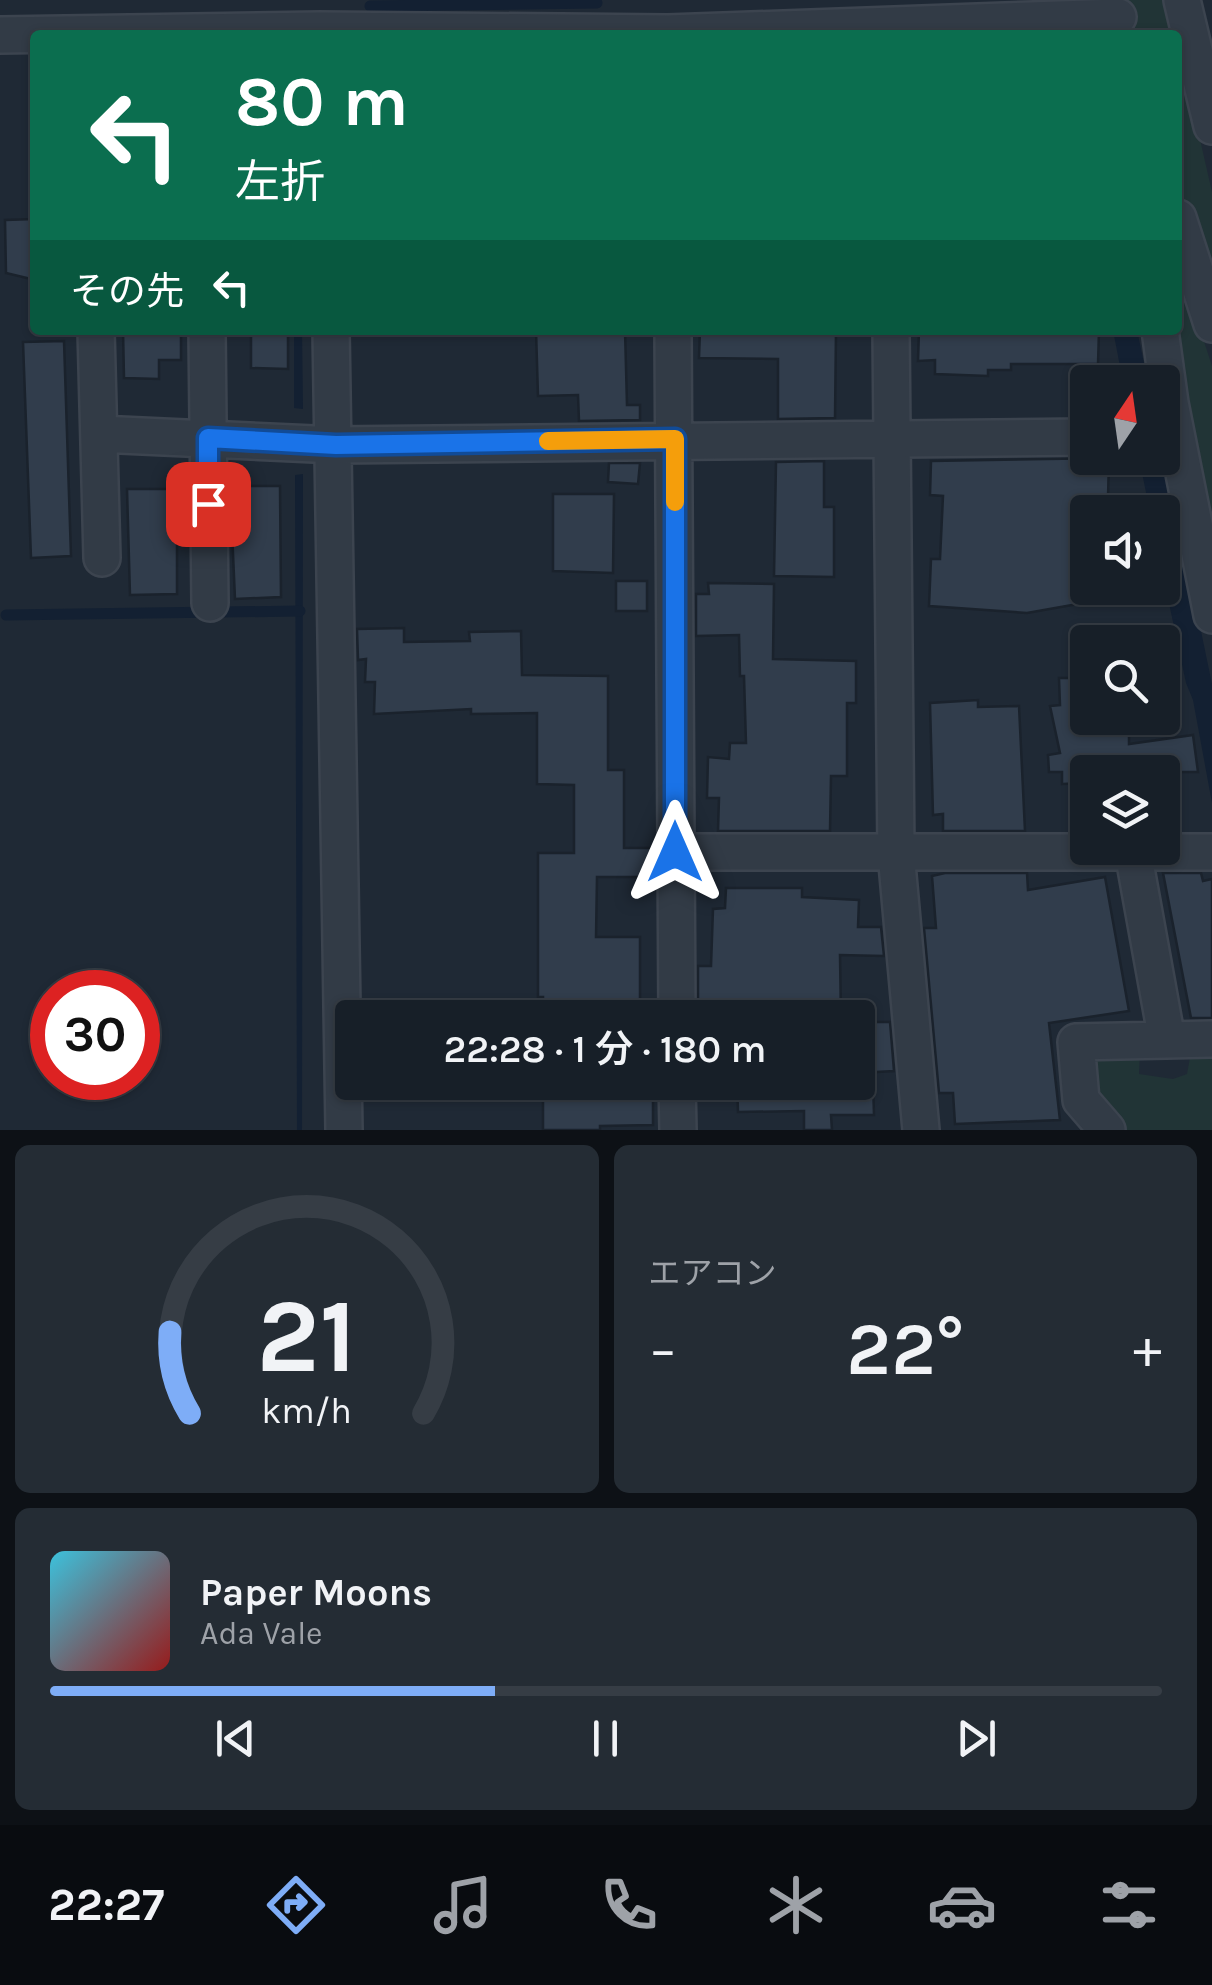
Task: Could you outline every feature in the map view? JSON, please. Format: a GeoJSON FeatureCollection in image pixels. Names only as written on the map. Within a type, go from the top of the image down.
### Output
{"type":"FeatureCollection","features":[{"type":"Feature","properties":{"kind":"street"},"geometry":{"type":"LineString","coordinates":[[1182,0],[1212,126]]}},
{"type":"Feature","properties":{"kind":"street"},"geometry":{"type":"LineString","coordinates":[[236,30],[320,22],[552,30]]}},
{"type":"Feature","properties":{"kind":"street"},"geometry":{"type":"LineString","coordinates":[[914,30],[1118,22]]}},
{"type":"Feature","properties":{"kind":"street"},"geometry":{"type":"LineString","coordinates":[[0,35],[30,35]]}},
{"type":"Feature","properties":{"kind":"street"},"geometry":{"type":"LineString","coordinates":[[1182,230],[1212,324]]}},
{"type":"Feature","properties":{"kind":"street"},"geometry":{"type":"LineString","coordinates":[[96,335],[102,558]]}},
{"type":"Feature","properties":{"kind":"street"},"geometry":{"type":"LineString","coordinates":[[207,335],[210,603]]}},
{"type":"Feature","properties":{"kind":"street"},"geometry":{"type":"LineString","coordinates":[[331,335],[336,445],[344,1130]]}},
{"type":"Feature","properties":{"kind":"street"},"geometry":{"type":"LineString","coordinates":[[673,335],[677,1000]]}},
{"type":"Feature","properties":{"kind":"street"},"geometry":{"type":"LineString","coordinates":[[892,335],[896,853],[922,1130]]}},
{"type":"Feature","properties":{"kind":"street"},"geometry":{"type":"LineString","coordinates":[[1160,335],[1163,365]]}},
{"type":"Feature","properties":{"kind":"street"},"geometry":{"type":"LineString","coordinates":[[99,434],[336,445],[1070,437]]}},
{"type":"Feature","properties":{"kind":"street"},"geometry":{"type":"LineString","coordinates":[[1179,475],[1212,615]]}},
{"type":"Feature","properties":{"kind":"street"},"geometry":{"type":"LineString","coordinates":[[675,852],[1070,852]]}},
{"type":"Feature","properties":{"kind":"street"},"geometry":{"type":"LineString","coordinates":[[1180,852],[1212,852]]}},
{"type":"Feature","properties":{"kind":"street"},"geometry":{"type":"LineString","coordinates":[[1136,865],[1167,1040]]}},
{"type":"Feature","properties":{"kind":"street"},"geometry":{"type":"LineString","coordinates":[[1106,1130],[1081,1100],[1076,1042],[1212,1039]]}},
{"type":"Feature","properties":{"kind":"street"},"geometry":{"type":"LineString","coordinates":[[678,1100],[678,1130]]}},
{"type":"Feature","properties":{"kind":"shaded area"},"geometry":{"type":"Polygon","coordinates":[[[1125,0],[1167,0],[1175,30],[1133,30],[1125,0]]]}},
{"type":"Feature","properties":{"kind":"shaded area"},"geometry":{"type":"Polygon","coordinates":[[[1182,61],[1212,192],[1212,288],[1182,201],[1182,61]]]}},
{"type":"Feature","properties":{"kind":"shaded area"},"geometry":{"type":"Polygon","coordinates":[[[1182,273],[1212,366],[1212,514],[1178,335],[1182,335],[1182,273]]]}},
{"type":"Feature","properties":{"kind":"shaded area"},"geometry":{"type":"Polygon","coordinates":[[[1212,1045],[1212,1130],[1116,1130],[1089,1101],[1088,1049],[1140,1051],[1139,1074],[1173,1079],[1187,1074],[1191,1052],[1212,1045]]]}},
{"type":"Feature","properties":{"kind":"water"},"geometry":{"type":"Polygon","coordinates":[[[294,335],[302,335],[303,409],[294,408],[294,335]]]}},
{"type":"Feature","properties":{"kind":"water"},"geometry":{"type":"Polygon","coordinates":[[[1114,335],[1138,335],[1144,365],[1120,365],[1114,335]]]}},
{"type":"Feature","properties":{"kind":"water"},"geometry":{"type":"Polygon","coordinates":[[[303,474],[302,1130],[297,1130],[295,475],[303,474]]]}},
{"type":"Feature","properties":{"kind":"water"},"geometry":{"type":"Polygon","coordinates":[[[1142,475],[1169,475],[1173,495],[1147,495],[1142,475]]]}},
{"type":"Feature","properties":{"kind":"water"},"geometry":{"type":"Polygon","coordinates":[[[1180,530],[1212,684],[1212,803],[1193,700],[1180,655],[1180,625],[1174,625],[1169,605],[1180,605],[1180,530]]]}},
{"type":"Feature","properties":{"kind":"building"},"geometry":{"type":"Polygon","coordinates":[[[30,219],[30,279],[6,273],[5,220],[30,219]]]}},
{"type":"Feature","properties":{"kind":"building"},"geometry":{"type":"Polygon","coordinates":[[[123,335],[181,335],[181,360],[159,360],[159,379],[124,378],[123,335]]]}},
{"type":"Feature","properties":{"kind":"building"},"geometry":{"type":"Polygon","coordinates":[[[251,335],[288,335],[288,369],[251,368],[251,335]]]}},
{"type":"Feature","properties":{"kind":"building"},"geometry":{"type":"Polygon","coordinates":[[[536,335],[625,335],[627,405],[640,405],[640,420],[579,421],[578,395],[538,396],[536,335]]]}},
{"type":"Feature","properties":{"kind":"building"},"geometry":{"type":"Polygon","coordinates":[[[700,335],[836,335],[835,418],[778,419],[778,359],[699,358],[700,335]]]}},
{"type":"Feature","properties":{"kind":"building"},"geometry":{"type":"Polygon","coordinates":[[[919,335],[1099,335],[1098,364],[1011,364],[1011,370],[988,370],[988,376],[935,374],[935,360],[918,361],[919,335]]]}},
{"type":"Feature","properties":{"kind":"building"},"geometry":{"type":"Polygon","coordinates":[[[64,341],[71,556],[31,558],[23,342],[64,341]]]}},
{"type":"Feature","properties":{"kind":"building"},"geometry":{"type":"Polygon","coordinates":[[[1070,459],[1070,475],[1109,475],[1108,495],[1070,495],[1072,605],[1027,613],[929,606],[931,559],[940,559],[943,496],[930,495],[931,461],[1070,459]]]}},
{"type":"Feature","properties":{"kind":"building"},"geometry":{"type":"Polygon","coordinates":[[[824,461],[824,507],[834,507],[834,577],[774,576],[776,462],[824,461]]]}},
{"type":"Feature","properties":{"kind":"building"},"geometry":{"type":"Polygon","coordinates":[[[609,463],[640,463],[638,484],[608,482],[609,463]]]}},
{"type":"Feature","properties":{"kind":"building"},"geometry":{"type":"Polygon","coordinates":[[[230,486],[280,486],[281,597],[235,599],[230,486]]]}},
{"type":"Feature","properties":{"kind":"building"},"geometry":{"type":"Polygon","coordinates":[[[127,489],[188,489],[188,536],[177,536],[177,594],[130,595],[127,489]]]}},
{"type":"Feature","properties":{"kind":"building"},"geometry":{"type":"Polygon","coordinates":[[[553,494],[614,494],[613,573],[553,571],[553,494]]]}},
{"type":"Feature","properties":{"kind":"building"},"geometry":{"type":"Polygon","coordinates":[[[616,581],[647,581],[647,611],[616,611],[616,581]]]}},
{"type":"Feature","properties":{"kind":"building"},"geometry":{"type":"Polygon","coordinates":[[[708,583],[774,584],[773,659],[856,661],[856,703],[847,703],[847,776],[831,776],[830,831],[718,831],[719,798],[707,798],[708,757],[729,759],[730,743],[746,743],[744,676],[740,676],[739,635],[696,636],[696,594],[709,594],[708,583]]]}},
{"type":"Feature","properties":{"kind":"building"},"geometry":{"type":"Polygon","coordinates":[[[404,628],[404,642],[470,641],[469,632],[521,631],[522,675],[608,676],[608,770],[624,770],[624,848],[652,848],[652,877],[597,877],[596,937],[640,937],[640,1000],[538,997],[538,853],[574,853],[574,785],[537,784],[537,713],[471,714],[471,709],[374,714],[375,682],[365,682],[366,659],[358,660],[357,629],[404,628]]]}},
{"type":"Feature","properties":{"kind":"building"},"geometry":{"type":"Polygon","coordinates":[[[1059,678],[1070,678],[1070,735],[1129,735],[1129,744],[1193,735],[1198,772],[1180,772],[1180,755],[1070,755],[1070,784],[1062,784],[1062,772],[1049,772],[1048,755],[1060,753],[1050,706],[1060,705],[1059,678]]]}},
{"type":"Feature","properties":{"kind":"building"},"geometry":{"type":"Polygon","coordinates":[[[978,700],[978,707],[1019,706],[1025,831],[943,831],[943,814],[933,815],[930,703],[978,700]]]}},
{"type":"Feature","properties":{"kind":"building"},"geometry":{"type":"Polygon","coordinates":[[[1027,873],[1028,890],[1105,877],[1129,1011],[1049,1023],[1060,1120],[955,1124],[953,1093],[939,1093],[924,928],[936,928],[932,876],[1027,873]]]}},
{"type":"Feature","properties":{"kind":"building"},"geometry":{"type":"Polygon","coordinates":[[[1163,873],[1201,873],[1203,881],[1212,879],[1212,1018],[1191,1018],[1163,873]]]}},
{"type":"Feature","properties":{"kind":"building"},"geometry":{"type":"Polygon","coordinates":[[[726,888],[802,888],[802,897],[859,900],[858,927],[881,927],[884,956],[840,955],[841,1000],[698,1000],[698,966],[711,966],[713,909],[725,908],[726,888]]]}},
{"type":"Feature","properties":{"kind":"building"},"geometry":{"type":"Polygon","coordinates":[[[875,1022],[890,1022],[894,1071],[875,1072],[875,1022]]]}},
{"type":"Feature","properties":{"kind":"building"},"geometry":{"type":"Polygon","coordinates":[[[543,1100],[653,1100],[653,1125],[543,1130],[543,1100]]]}},
{"type":"Feature","properties":{"kind":"building"},"geometry":{"type":"Polygon","coordinates":[[[738,1100],[874,1100],[874,1115],[831,1115],[832,1130],[804,1130],[804,1111],[738,1112],[738,1100]]]}},
{"type":"Feature","properties":{"kind":"waterway"},"geometry":{"type":"LineString","coordinates":[[370,6],[597,3]]}},
{"type":"Feature","properties":{"kind":"waterway"},"geometry":{"type":"LineString","coordinates":[[6,615],[300,611]]}},
{"type":"Feature","properties":{"kind":"slow traffic"},"geometry":{"type":"LineString","coordinates":[[548,441],[675,439],[675,502]]}},
{"type":"Feature","properties":{"kind":"route"},"geometry":{"type":"LineString","coordinates":[[208,504],[208,438],[336,445],[675,439],[675,852]]}}]}
